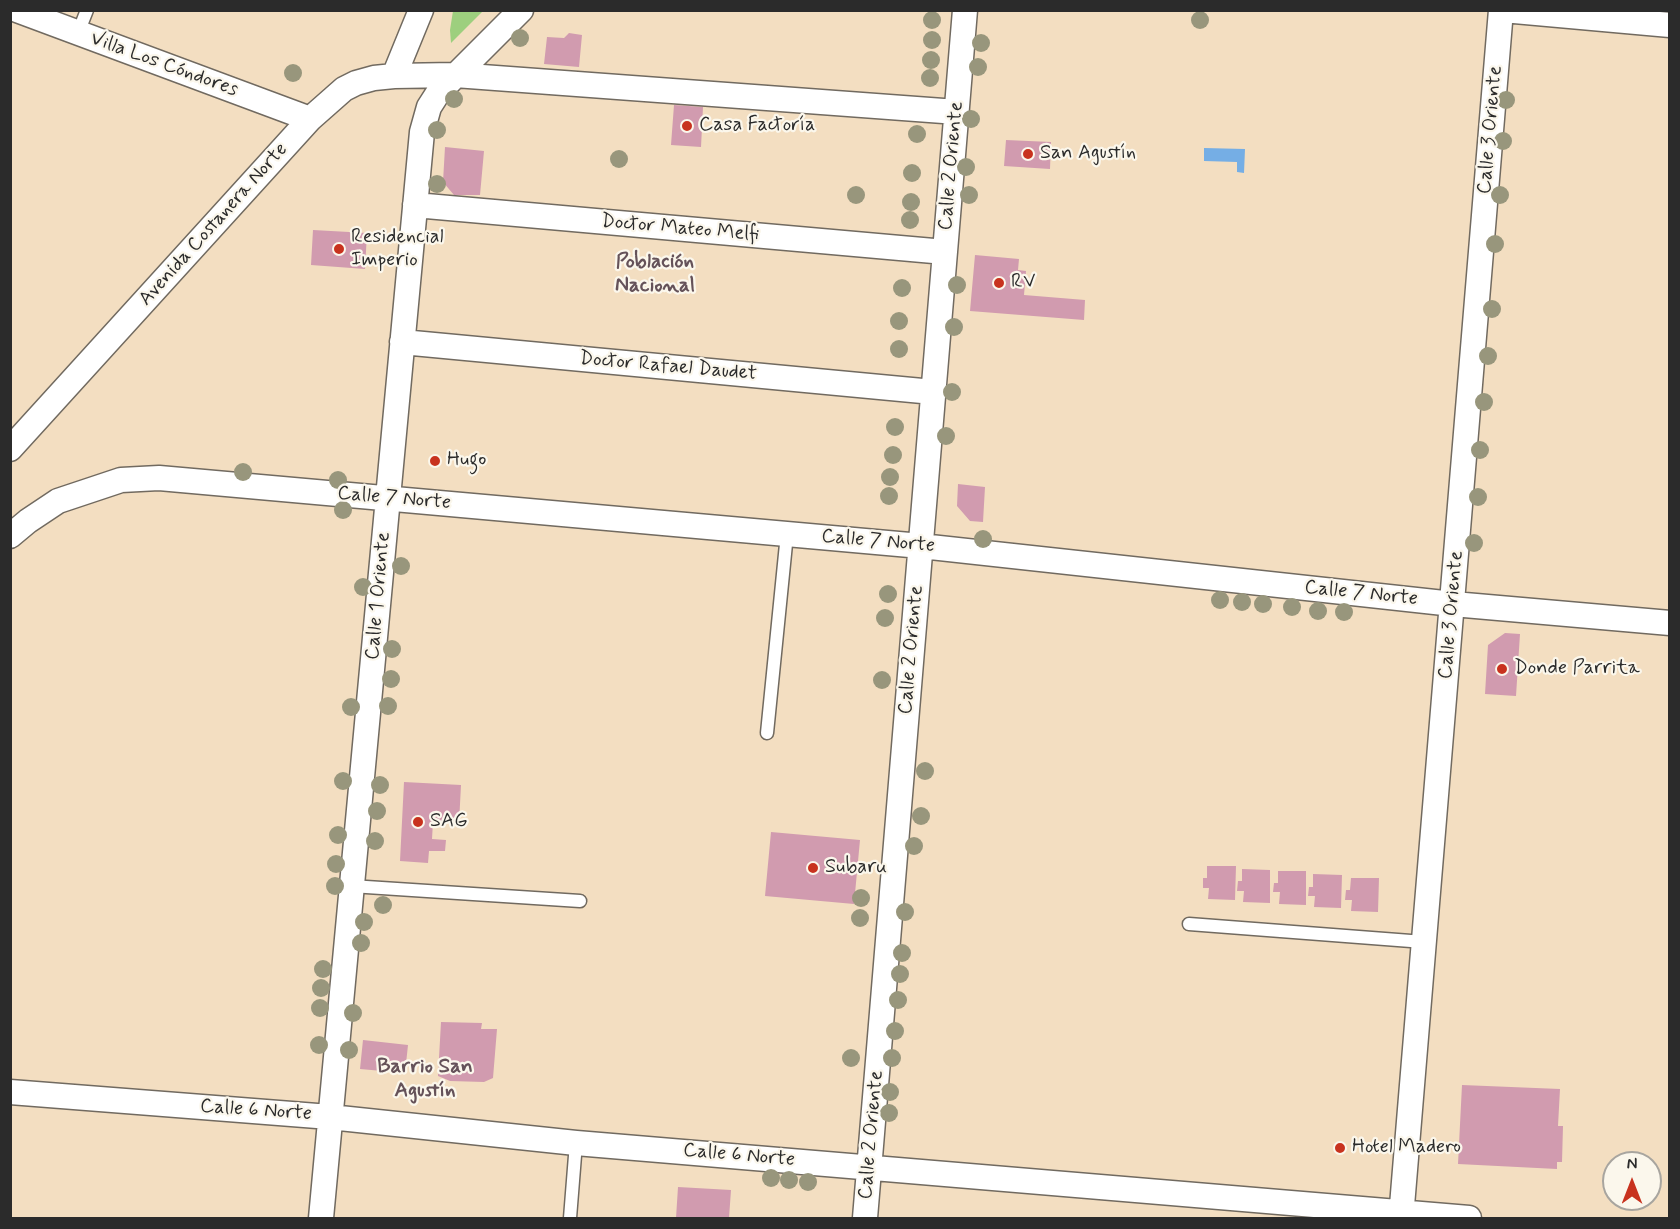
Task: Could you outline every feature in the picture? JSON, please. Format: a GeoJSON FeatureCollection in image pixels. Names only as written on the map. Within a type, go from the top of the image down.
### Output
{"type":"FeatureCollection","features":[{"type":"Feature","properties":{"kind":"street","name":"Villa Los Cóndores"},"geometry":{"type":"LineString","coordinates":[[17,10],[310,119]]}},
{"type":"Feature","properties":{"kind":"street"},"geometry":{"type":"LineString","coordinates":[[394,76],[421,10]]}},
{"type":"Feature","properties":{"kind":"street","name":"Calle 1 Oriente"},"geometry":{"type":"LineString","coordinates":[[321,1218],[424,119],[438,93],[521,10]]}},
{"type":"Feature","properties":{"kind":"street","name":"Calle 2 Oriente"},"geometry":{"type":"LineString","coordinates":[[866,1218],[965,10]]}},
{"type":"Feature","properties":{"kind":"street"},"geometry":{"type":"LineString","coordinates":[[1502,10],[1670,25]]}},
{"type":"Feature","properties":{"kind":"street","name":"Calle 3 Oriente"},"geometry":{"type":"LineString","coordinates":[[1401,1216],[1502,10]]}},
{"type":"Feature","properties":{"kind":"street","name":"Avenida Costanera Norte"},"geometry":{"type":"LineString","coordinates":[[10,449],[310,119],[344,89],[356,83],[394,76],[455,75],[957,112]]}},
{"type":"Feature","properties":{"kind":"street","name":"Doctor Mateo Melfi"},"geometry":{"type":"LineString","coordinates":[[415,205],[945,252]]}},
{"type":"Feature","properties":{"kind":"street","name":"Doctor Rafael Daudet"},"geometry":{"type":"LineString","coordinates":[[402,342],[933,392]]}},
{"type":"Feature","properties":{"kind":"street","name":"Calle 7 Norte"},"geometry":{"type":"LineString","coordinates":[[10,536],[58,501],[86,490],[121,480],[159,478],[921,546],[1453,604],[1670,623]]}},
{"type":"Feature","properties":{"kind":"street","name":"Calle 6 Norte"},"geometry":{"type":"LineString","coordinates":[[10,1092],[330,1117],[576,1143],[869,1167],[1401,1216],[1469,1218]]}},
{"type":"Feature","properties":{"kind":"lane"},"geometry":{"type":"LineString","coordinates":[[78,33],[87,10]]}},
{"type":"Feature","properties":{"kind":"lane"},"geometry":{"type":"LineString","coordinates":[[767,733],[787,534]]}},
{"type":"Feature","properties":{"kind":"lane"},"geometry":{"type":"LineString","coordinates":[[351,886],[580,901]]}},
{"type":"Feature","properties":{"kind":"lane"},"geometry":{"type":"LineString","coordinates":[[1189,924],[1424,942]]}},
{"type":"Feature","properties":{"kind":"lane"},"geometry":{"type":"LineString","coordinates":[[570,1218],[576,1143]]}},
{"type":"Feature","properties":{"kind":"green space"},"geometry":{"type":"Polygon","coordinates":[[[453,11],[483,11],[451,43],[450,30],[453,11]]]}},
{"type":"Feature","properties":{"kind":"water"},"geometry":{"type":"Polygon","coordinates":[[[1204,148],[1245,149],[1244,173],[1237,172],[1237,162],[1204,161],[1204,148]]]}},
{"type":"Feature","properties":{"kind":"building"},"geometry":{"type":"Polygon","coordinates":[[[569,33],[582,35],[579,67],[544,64],[547,37],[564,38],[569,33]]]}},
{"type":"Feature","properties":{"kind":"building","name":"Casa Factoría"},"geometry":{"type":"Polygon","coordinates":[[[674,105],[703,107],[701,147],[671,145],[674,105]]]}},
{"type":"Feature","properties":{"kind":"building","name":"San Agustín"},"geometry":{"type":"Polygon","coordinates":[[[1006,140],[1051,142],[1050,169],[1004,166],[1006,140]]]}},
{"type":"Feature","properties":{"kind":"building"},"geometry":{"type":"Polygon","coordinates":[[[445,147],[484,151],[480,195],[454,195],[443,182],[445,147]]]}},
{"type":"Feature","properties":{"kind":"building","name":"Residencial Imperio"},"geometry":{"type":"Polygon","coordinates":[[[313,230],[367,233],[365,269],[311,265],[313,230]]]}},
{"type":"Feature","properties":{"kind":"building","name":"RV"},"geometry":{"type":"Polygon","coordinates":[[[975,255],[1019,259],[1018,270],[1026,271],[1024,295],[1085,300],[1084,320],[970,311],[975,255]]]}},
{"type":"Feature","properties":{"kind":"building"},"geometry":{"type":"Polygon","coordinates":[[[958,484],[985,487],[983,522],[970,521],[957,506],[958,484]]]}},
{"type":"Feature","properties":{"kind":"building","name":"Donde Parrita"},"geometry":{"type":"Polygon","coordinates":[[[1505,633],[1520,634],[1516,696],[1485,694],[1488,645],[1505,633]]]}},
{"type":"Feature","properties":{"kind":"building","name":"SAG"},"geometry":{"type":"Polygon","coordinates":[[[404,782],[461,785],[459,823],[433,822],[432,839],[446,840],[445,851],[429,851],[428,863],[400,861],[404,782]]]}},
{"type":"Feature","properties":{"kind":"building","name":"Subaru"},"geometry":{"type":"Polygon","coordinates":[[[771,832],[860,840],[854,904],[765,896],[771,832]]]}},
{"type":"Feature","properties":{"kind":"building"},"geometry":{"type":"Polygon","coordinates":[[[1207,866],[1236,866],[1235,900],[1208,899],[1209,888],[1203,888],[1203,878],[1207,878],[1207,866]]]}},
{"type":"Feature","properties":{"kind":"building"},"geometry":{"type":"Polygon","coordinates":[[[1242,869],[1270,870],[1270,903],[1243,902],[1244,891],[1237,891],[1238,881],[1242,881],[1242,869]]]}},
{"type":"Feature","properties":{"kind":"building"},"geometry":{"type":"Polygon","coordinates":[[[1278,871],[1306,871],[1306,905],[1279,904],[1280,892],[1273,892],[1274,883],[1278,883],[1278,871]]]}},
{"type":"Feature","properties":{"kind":"building"},"geometry":{"type":"Polygon","coordinates":[[[1313,874],[1342,875],[1341,908],[1314,907],[1315,896],[1308,896],[1309,887],[1313,887],[1313,874]]]}},
{"type":"Feature","properties":{"kind":"building"},"geometry":{"type":"Polygon","coordinates":[[[1351,878],[1379,878],[1378,912],[1351,911],[1352,900],[1345,900],[1346,890],[1350,890],[1351,878]]]}},
{"type":"Feature","properties":{"kind":"building"},"geometry":{"type":"Polygon","coordinates":[[[441,1022],[482,1023],[481,1029],[497,1029],[493,1078],[484,1082],[450,1081],[438,1076],[441,1022]]]}},
{"type":"Feature","properties":{"kind":"building"},"geometry":{"type":"Polygon","coordinates":[[[363,1040],[408,1045],[405,1073],[360,1069],[363,1040]]]}},
{"type":"Feature","properties":{"kind":"building"},"geometry":{"type":"Polygon","coordinates":[[[1462,1085],[1560,1089],[1558,1126],[1563,1126],[1562,1162],[1557,1162],[1557,1169],[1458,1164],[1462,1085]]]}},
{"type":"Feature","properties":{"kind":"building"},"geometry":{"type":"Polygon","coordinates":[[[678,1187],[731,1190],[729,1218],[676,1218],[678,1187]]]}},
{"type":"Feature","properties":{"kind":"place","name":"Casa Factoría"},"geometry":{"type":"Point","coordinates":[687,126]}},
{"type":"Feature","properties":{"kind":"place","name":"San Agustín"},"geometry":{"type":"Point","coordinates":[1028,154]}},
{"type":"Feature","properties":{"kind":"place","name":"Residencial Imperio"},"geometry":{"type":"Point","coordinates":[339,249]}},
{"type":"Feature","properties":{"kind":"place","name":"RV"},"geometry":{"type":"Point","coordinates":[999,283]}},
{"type":"Feature","properties":{"kind":"place","name":"Hugo"},"geometry":{"type":"Point","coordinates":[435,461]}},
{"type":"Feature","properties":{"kind":"place","name":"Donde Parrita"},"geometry":{"type":"Point","coordinates":[1502,669]}},
{"type":"Feature","properties":{"kind":"place","name":"SAG"},"geometry":{"type":"Point","coordinates":[418,822]}},
{"type":"Feature","properties":{"kind":"place","name":"Subaru"},"geometry":{"type":"Point","coordinates":[813,868]}},
{"type":"Feature","properties":{"kind":"place","name":"Hotel Madero"},"geometry":{"type":"Point","coordinates":[1340,1148]}},
{"type":"Feature","properties":{"kind":"district","name":"Población Nacional"},"geometry":{"type":"Point","coordinates":[655,275]}},
{"type":"Feature","properties":{"kind":"district","name":"Barrio San Agustín"},"geometry":{"type":"Point","coordinates":[425,1080]}}]}
